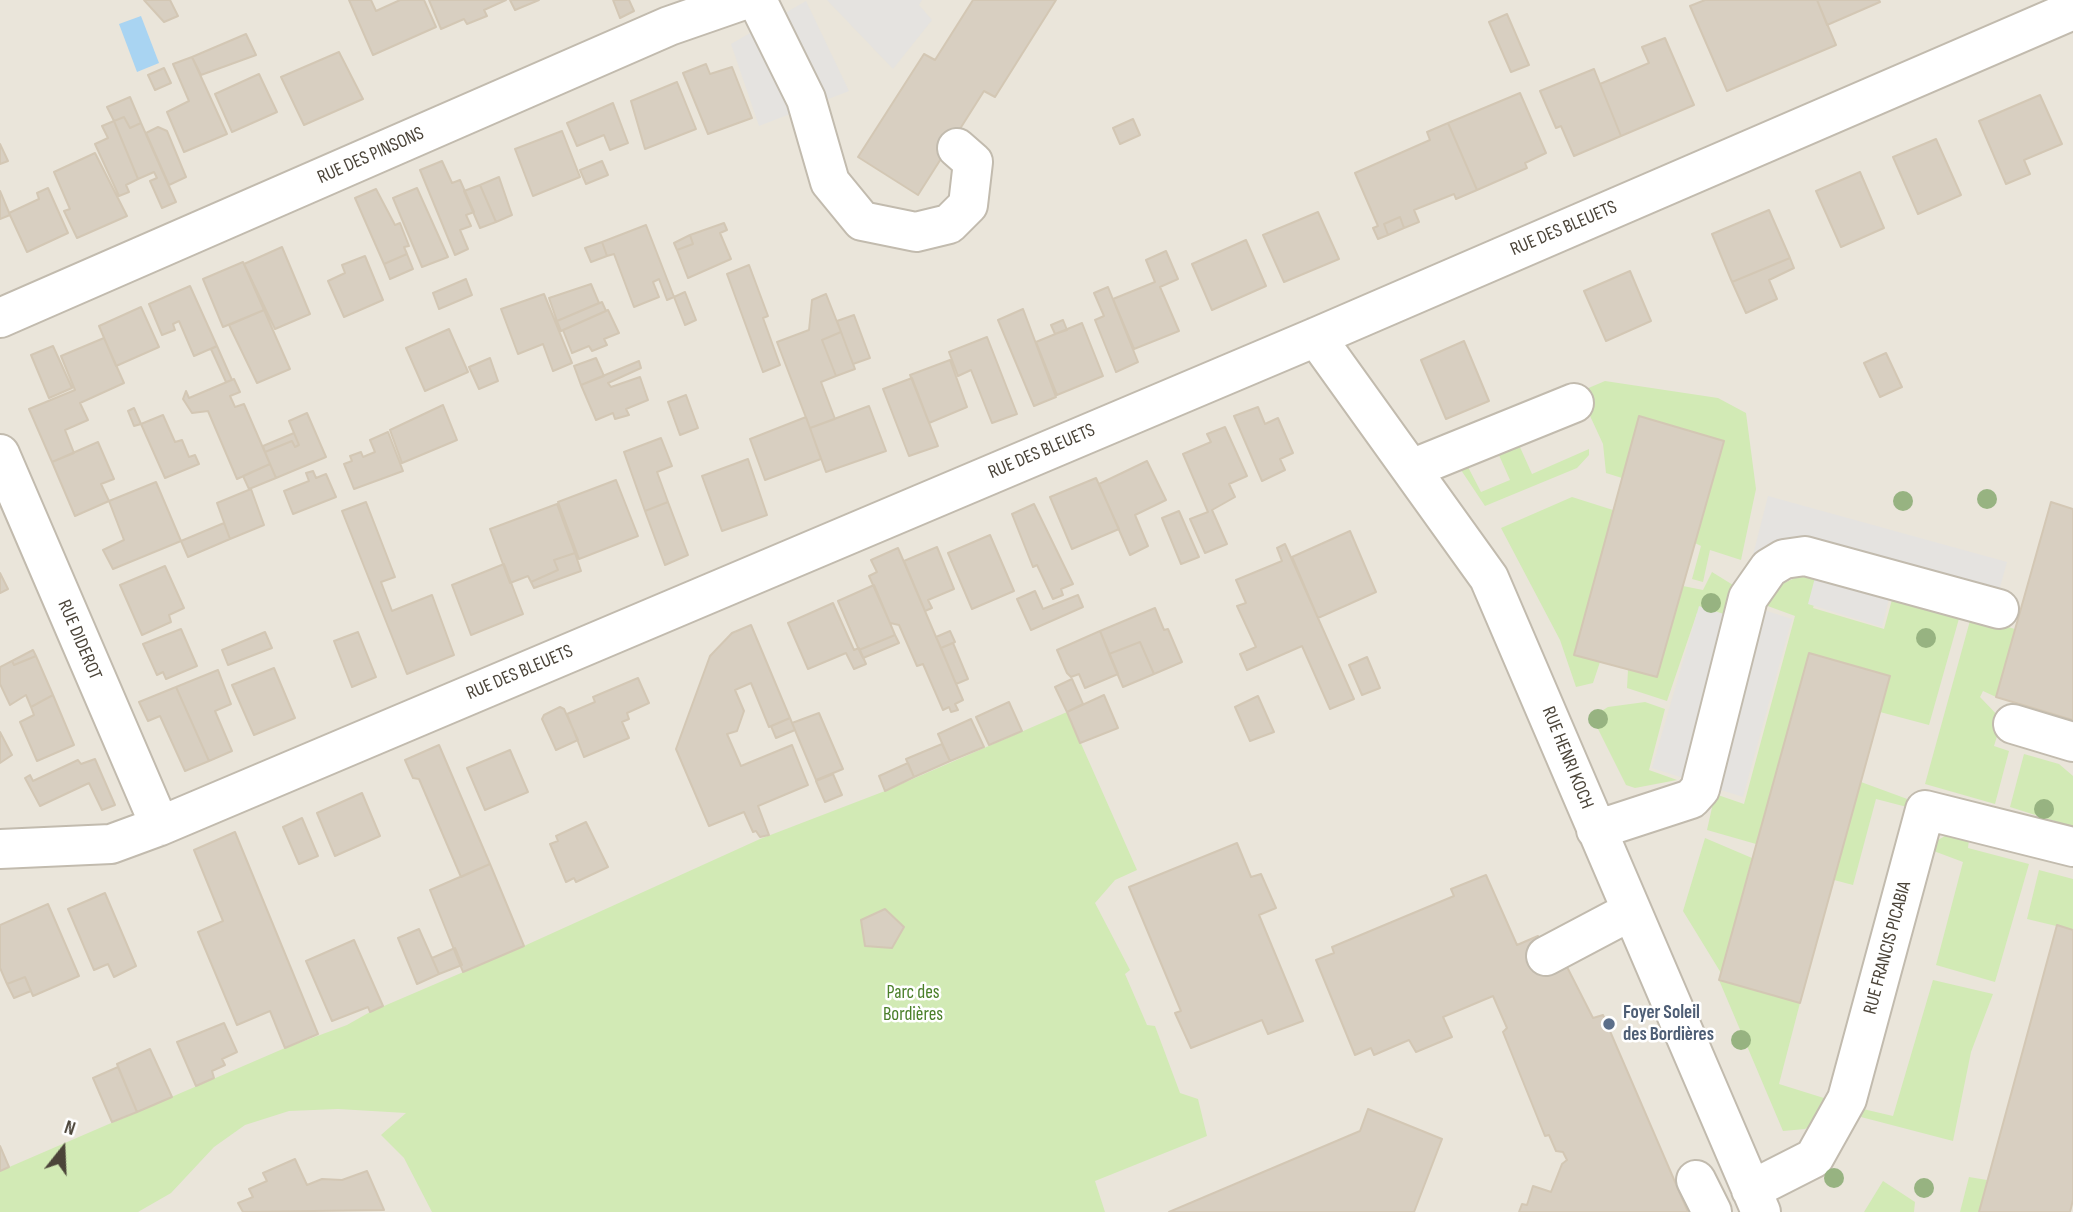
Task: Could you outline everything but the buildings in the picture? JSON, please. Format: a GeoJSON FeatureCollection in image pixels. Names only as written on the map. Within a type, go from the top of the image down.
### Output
{"type":"FeatureCollection","features":[{"type":"Feature","properties":{"kind":"street"},"geometry":{"type":"LineString","coordinates":[[744,1],[806,99],[830,182],[862,221],[916,232],[949,224],[968,205],[973,162],[957,148]]}},
{"type":"Feature","properties":{"kind":"street","name":"RUE DES PINSONS"},"geometry":{"type":"LineString","coordinates":[[0,318],[669,26],[744,1]]}},
{"type":"Feature","properties":{"kind":"street","name":"RUE DES BLEUETS"},"geometry":{"type":"LineString","coordinates":[[0,849],[111,844],[160,826],[1316,337],[2073,10]]}},
{"type":"Feature","properties":{"kind":"street","name":"RUE HENRI KOCH"},"geometry":{"type":"LineString","coordinates":[[1316,337],[1489,578],[1756,1201]]}},
{"type":"Feature","properties":{"kind":"street"},"geometry":{"type":"LineString","coordinates":[[1411,469],[1574,403]]}},
{"type":"Feature","properties":{"kind":"street","name":"RUE DIDEROT"},"geometry":{"type":"LineString","coordinates":[[0,454],[160,826]]}},
{"type":"Feature","properties":{"kind":"street"},"geometry":{"type":"LineString","coordinates":[[1596,830],[1691,799],[1700,789],[1748,598],[1769,568],[1784,559],[1805,556],[1999,609]]}},
{"type":"Feature","properties":{"kind":"street"},"geometry":{"type":"LineString","coordinates":[[2013,724],[2073,742]]}},
{"type":"Feature","properties":{"kind":"street","name":"RUE FRANCIS PICABIA"},"geometry":{"type":"LineString","coordinates":[[1756,1201],[1814,1158],[1847,1099],[1925,810],[2073,847]]}},
{"type":"Feature","properties":{"kind":"street"},"geometry":{"type":"LineString","coordinates":[[1546,956],[1631,911]]}},
{"type":"Feature","properties":{"kind":"shaded area"},"geometry":{"type":"Polygon","coordinates":[[[0,0],[2073,0],[2073,1212],[0,1212],[0,0]]]}},
{"type":"Feature","properties":{"kind":"shaded area"},"geometry":{"type":"Polygon","coordinates":[[[827,0],[922,0],[919,5],[932,20],[893,69],[827,0]]]}},
{"type":"Feature","properties":{"kind":"shaded area"},"geometry":{"type":"Polygon","coordinates":[[[806,1],[849,91],[759,126],[731,44],[806,1]]]}},
{"type":"Feature","properties":{"kind":"shaded area"},"geometry":{"type":"Polygon","coordinates":[[[1768,496],[2007,562],[1991,619],[1890,595],[1882,627],[1808,604],[1817,570],[1753,555],[1768,496]]]}},
{"type":"Feature","properties":{"kind":"shaded area"},"geometry":{"type":"Polygon","coordinates":[[[1732,600],[1792,619],[1743,797],[1652,768],[1699,606],[1727,615],[1732,600]]]}},
{"type":"Feature","properties":{"kind":"green space"},"geometry":{"type":"Polygon","coordinates":[[[1605,381],[1718,398],[1746,413],[1756,489],[1741,560],[1710,550],[1703,582],[1692,579],[1701,546],[1695,543],[1724,441],[1640,416],[1622,478],[1606,473],[1603,444],[1579,392],[1605,381]]]}},
{"type":"Feature","properties":{"kind":"green space"},"geometry":{"type":"Polygon","coordinates":[[[1519,445],[1532,474],[1589,449],[1589,455],[1577,468],[1485,506],[1461,470],[1468,467],[1481,492],[1510,480],[1498,453],[1519,445]]]}},
{"type":"Feature","properties":{"kind":"green space"},"geometry":{"type":"Polygon","coordinates":[[[1572,497],[1613,510],[1574,655],[1600,662],[1593,683],[1576,687],[1560,640],[1501,528],[1572,497]]]}},
{"type":"Feature","properties":{"kind":"green space"},"geometry":{"type":"Polygon","coordinates":[[[1712,572],[1733,585],[1722,620],[1697,613],[1667,701],[1627,688],[1628,670],[1657,677],[1683,586],[1703,590],[1712,572]]]}},
{"type":"Feature","properties":{"kind":"green space"},"geometry":{"type":"Polygon","coordinates":[[[1797,577],[1823,577],[1813,608],[1884,629],[1893,596],[1960,615],[1929,725],[1880,712],[1890,676],[1809,653],[1756,844],[1707,830],[1715,794],[1744,804],[1795,616],[1765,605],[1782,584],[1797,577]]]}},
{"type":"Feature","properties":{"kind":"green space"},"geometry":{"type":"Polygon","coordinates":[[[1971,617],[2015,629],[1996,697],[1983,691],[1980,697],[2002,720],[1994,746],[2009,751],[1995,804],[1925,784],[1971,617]]]}},
{"type":"Feature","properties":{"kind":"green space"},"geometry":{"type":"Polygon","coordinates":[[[1645,702],[1665,709],[1649,770],[1677,780],[1635,788],[1626,785],[1592,717],[1608,707],[1645,702]]]}},
{"type":"Feature","properties":{"kind":"green space","name":"Parc des Bordières"},"geometry":{"type":"Polygon","coordinates":[[[1067,712],[1137,870],[1115,880],[1095,903],[1130,970],[1125,974],[1147,1025],[1155,1026],[1180,1093],[1198,1099],[1207,1136],[1095,1181],[1105,1212],[432,1212],[404,1158],[381,1135],[406,1113],[338,1109],[289,1111],[245,1125],[214,1147],[171,1193],[138,1212],[0,1212],[0,1171],[285,1048],[347,1025],[370,1012],[524,946],[760,839],[885,791],[1067,712]]]}},
{"type":"Feature","properties":{"kind":"green space"},"geometry":{"type":"Polygon","coordinates":[[[2024,754],[2059,764],[2073,776],[2073,827],[2010,807],[2024,754]]]}},
{"type":"Feature","properties":{"kind":"green space"},"geometry":{"type":"Polygon","coordinates":[[[1861,782],[1910,800],[1907,807],[1876,799],[1853,885],[1834,880],[1861,782]]]}},
{"type":"Feature","properties":{"kind":"green space"},"geometry":{"type":"Polygon","coordinates":[[[1970,832],[1968,848],[2029,864],[1995,982],[1936,965],[1963,862],[1931,850],[1938,840],[1950,833],[1970,832]]]}},
{"type":"Feature","properties":{"kind":"green space"},"geometry":{"type":"Polygon","coordinates":[[[1705,838],[1752,858],[1721,973],[1683,911],[1705,838]]]}},
{"type":"Feature","properties":{"kind":"green space"},"geometry":{"type":"Polygon","coordinates":[[[2039,870],[2073,879],[2073,930],[2027,919],[2039,870]]]}},
{"type":"Feature","properties":{"kind":"green space"},"geometry":{"type":"Polygon","coordinates":[[[1719,980],[1800,1003],[1779,1084],[1827,1099],[1817,1120],[1805,1129],[1783,1131],[1719,980]]]}},
{"type":"Feature","properties":{"kind":"green space"},"geometry":{"type":"Polygon","coordinates":[[[1933,980],[1993,994],[1971,1052],[1953,1141],[1861,1117],[1863,1109],[1893,1116],[1933,980]]]}},
{"type":"Feature","properties":{"kind":"green space"},"geometry":{"type":"Polygon","coordinates":[[[1969,1177],[1987,1180],[1979,1212],[1960,1212],[1969,1177]]]}},
{"type":"Feature","properties":{"kind":"green space"},"geometry":{"type":"Polygon","coordinates":[[[1883,1181],[1915,1202],[1914,1212],[1864,1212],[1883,1181]]]}},
{"type":"Feature","properties":{"kind":"water"},"geometry":{"type":"Polygon","coordinates":[[[141,16],[159,63],[137,72],[119,24],[141,16]]]}},
{"type":"Feature","properties":{"kind":"place","name":"Foyer Soleil des Bordières"},"geometry":{"type":"Point","coordinates":[1609,1024]}}]}
